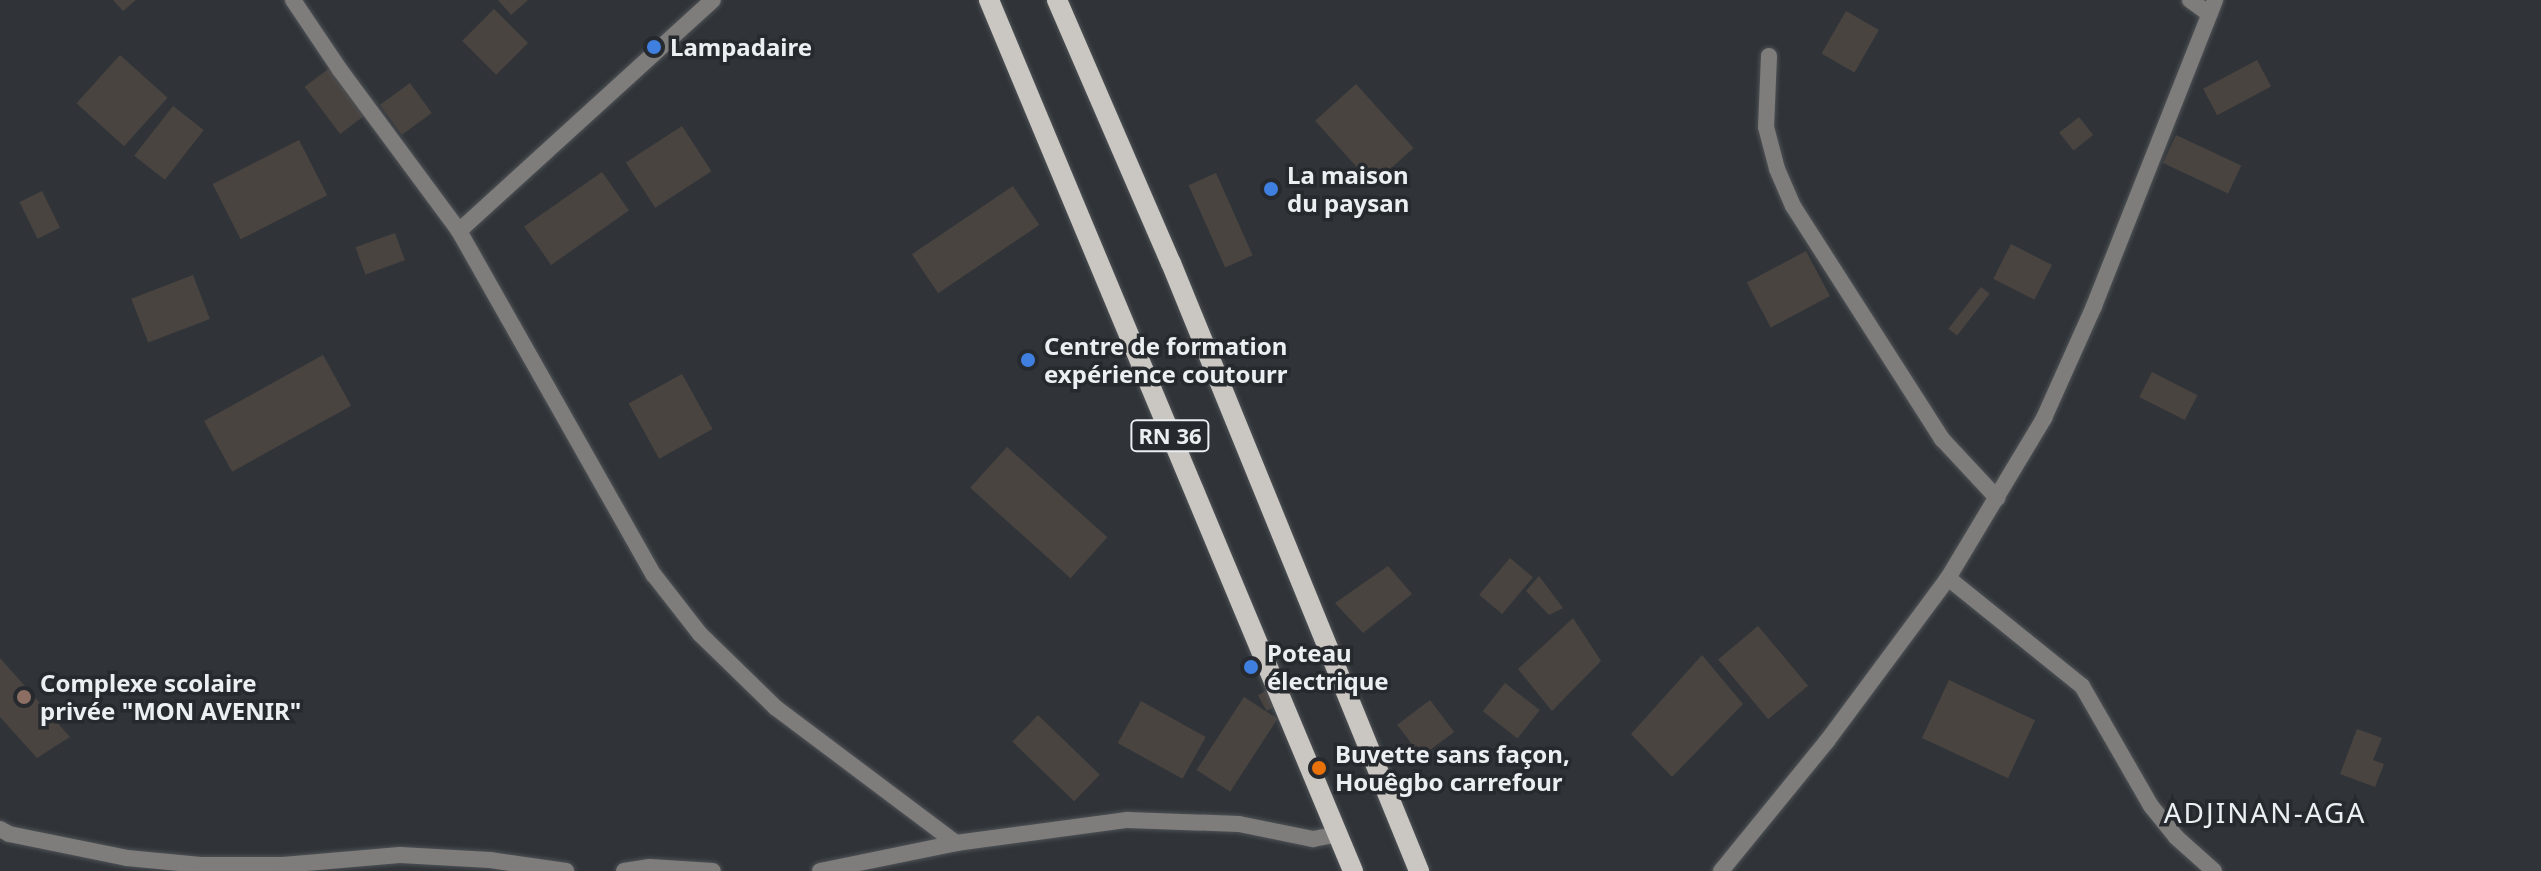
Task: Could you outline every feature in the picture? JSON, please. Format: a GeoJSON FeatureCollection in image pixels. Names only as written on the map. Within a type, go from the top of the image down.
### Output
{"type":"FeatureCollection","features":[{"type":"Feature","properties":{"kind":"main road","name":"RN 36"},"geometry":{"type":"LineString","coordinates":[[989,0],[1353,871]]}},
{"type":"Feature","properties":{"kind":"main road","name":"RN 36"},"geometry":{"type":"LineString","coordinates":[[1057,0],[1171,263],[1419,871]]}},
{"type":"Feature","properties":{"kind":"street"},"geometry":{"type":"LineString","coordinates":[[293,0],[340,70],[459,231],[654,575],[700,634],[776,708],[956,843]]}},
{"type":"Feature","properties":{"kind":"street"},"geometry":{"type":"LineString","coordinates":[[459,231],[713,0]]}},
{"type":"Feature","properties":{"kind":"street"},"geometry":{"type":"LineString","coordinates":[[1721,871],[1827,741],[1948,578],[2044,418],[2094,306],[2212,7],[2190,0]]}},
{"type":"Feature","properties":{"kind":"street"},"geometry":{"type":"LineString","coordinates":[[1769,56],[1766,127],[1777,169],[1793,206],[1942,439],[1997,498]]}},
{"type":"Feature","properties":{"kind":"street"},"geometry":{"type":"LineString","coordinates":[[1948,578],[2082,686],[2151,806],[2176,837],[2214,871]]}},
{"type":"Feature","properties":{"kind":"street"},"geometry":{"type":"LineString","coordinates":[[820,871],[956,843],[1127,820],[1239,824],[1313,839],[1339,834]]}},
{"type":"Feature","properties":{"kind":"street"},"geometry":{"type":"LineString","coordinates":[[3,834],[127,858],[201,865],[283,865],[400,855],[490,860],[566,871]]}},
{"type":"Feature","properties":{"kind":"street"},"geometry":{"type":"LineString","coordinates":[[624,871],[650,867],[713,871]]}},
{"type":"Feature","properties":{"kind":"building"},"geometry":{"type":"Polygon","coordinates":[[[113,0],[136,0],[123,11],[113,0]]]}},
{"type":"Feature","properties":{"kind":"building"},"geometry":{"type":"Polygon","coordinates":[[[498,0],[528,0],[511,15],[498,0]]]}},
{"type":"Feature","properties":{"kind":"building"},"geometry":{"type":"Polygon","coordinates":[[[494,9],[528,43],[496,75],[462,41],[494,9]]]}},
{"type":"Feature","properties":{"kind":"building"},"geometry":{"type":"Polygon","coordinates":[[[1846,11],[1879,30],[1854,72],[1822,53],[1846,11]]]}},
{"type":"Feature","properties":{"kind":"building"},"geometry":{"type":"Polygon","coordinates":[[[120,55],[168,98],[124,146],[77,103],[120,55]]]}},
{"type":"Feature","properties":{"kind":"building"},"geometry":{"type":"Polygon","coordinates":[[[2257,60],[2271,86],[2217,115],[2203,89],[2257,60]]]}},
{"type":"Feature","properties":{"kind":"building"},"geometry":{"type":"Polygon","coordinates":[[[331,67],[367,114],[340,134],[305,87],[331,67]]]}},
{"type":"Feature","properties":{"kind":"building"},"geometry":{"type":"Polygon","coordinates":[[[410,83],[432,113],[402,135],[380,105],[410,83]]]}},
{"type":"Feature","properties":{"kind":"building"},"geometry":{"type":"Polygon","coordinates":[[[1356,84],[1414,148],[1373,185],[1315,121],[1356,84]]]}},
{"type":"Feature","properties":{"kind":"building"},"geometry":{"type":"Polygon","coordinates":[[[173,106],[204,130],[165,180],[134,156],[173,106]]]}},
{"type":"Feature","properties":{"kind":"building"},"geometry":{"type":"Polygon","coordinates":[[[2079,117],[2093,135],[2073,151],[2059,132],[2079,117]]]}},
{"type":"Feature","properties":{"kind":"building"},"geometry":{"type":"Polygon","coordinates":[[[682,126],[711,171],[655,208],[626,162],[682,126]]]}},
{"type":"Feature","properties":{"kind":"building"},"geometry":{"type":"Polygon","coordinates":[[[2176,135],[2241,165],[2228,194],[2163,163],[2176,135]]]}},
{"type":"Feature","properties":{"kind":"building"},"geometry":{"type":"Polygon","coordinates":[[[299,140],[327,195],[241,239],[213,184],[299,140]]]}},
{"type":"Feature","properties":{"kind":"building"},"geometry":{"type":"Polygon","coordinates":[[[602,172],[629,211],[551,265],[524,226],[602,172]]]}},
{"type":"Feature","properties":{"kind":"building"},"geometry":{"type":"Polygon","coordinates":[[[1216,173],[1253,255],[1225,267],[1189,185],[1216,173]]]}},
{"type":"Feature","properties":{"kind":"building"},"geometry":{"type":"Polygon","coordinates":[[[1013,186],[1039,225],[938,293],[912,254],[1013,186]]]}},
{"type":"Feature","properties":{"kind":"building"},"geometry":{"type":"Polygon","coordinates":[[[42,191],[60,228],[38,239],[20,202],[42,191]]]}},
{"type":"Feature","properties":{"kind":"building"},"geometry":{"type":"Polygon","coordinates":[[[395,233],[405,260],[365,275],[356,247],[395,233]]]}},
{"type":"Feature","properties":{"kind":"building"},"geometry":{"type":"Polygon","coordinates":[[[2011,244],[2052,265],[2034,300],[1993,279],[2011,244]]]}},
{"type":"Feature","properties":{"kind":"building"},"geometry":{"type":"Polygon","coordinates":[[[1806,251],[1830,296],[1771,327],[1747,282],[1806,251]]]}},
{"type":"Feature","properties":{"kind":"building"},"geometry":{"type":"Polygon","coordinates":[[[193,275],[210,319],[148,343],[131,299],[193,275]]]}},
{"type":"Feature","properties":{"kind":"building"},"geometry":{"type":"Polygon","coordinates":[[[1981,287],[1990,294],[1957,336],[1948,329],[1981,287]]]}},
{"type":"Feature","properties":{"kind":"building"},"geometry":{"type":"Polygon","coordinates":[[[323,355],[351,406],[232,472],[204,421],[323,355]]]}},
{"type":"Feature","properties":{"kind":"building"},"geometry":{"type":"Polygon","coordinates":[[[2152,372],[2197,395],[2185,420],[2139,397],[2152,372]]]}},
{"type":"Feature","properties":{"kind":"building"},"geometry":{"type":"Polygon","coordinates":[[[682,374],[713,429],[659,459],[629,404],[682,374]]]}},
{"type":"Feature","properties":{"kind":"building"},"geometry":{"type":"Polygon","coordinates":[[[1007,447],[1107,537],[1071,578],[970,488],[1007,447]]]}},
{"type":"Feature","properties":{"kind":"building"},"geometry":{"type":"Polygon","coordinates":[[[1510,558],[1533,577],[1502,614],[1479,595],[1510,558]]]}},
{"type":"Feature","properties":{"kind":"building"},"geometry":{"type":"Polygon","coordinates":[[[1388,566],[1412,594],[1363,633],[1335,603],[1388,566]]]}},
{"type":"Feature","properties":{"kind":"building"},"geometry":{"type":"Polygon","coordinates":[[[1539,576],[1563,608],[1549,615],[1526,591],[1539,576]]]}},
{"type":"Feature","properties":{"kind":"building"},"geometry":{"type":"Polygon","coordinates":[[[1573,618],[1601,661],[1552,711],[1518,669],[1573,618]]]}},
{"type":"Feature","properties":{"kind":"building"},"geometry":{"type":"Polygon","coordinates":[[[1758,626],[1808,686],[1768,719],[1718,659],[1758,626]]]}},
{"type":"Feature","properties":{"kind":"building"},"geometry":{"type":"Polygon","coordinates":[[[1702,655],[1743,704],[1672,777],[1631,734],[1702,655]]]}},
{"type":"Feature","properties":{"kind":"building"},"geometry":{"type":"Polygon","coordinates":[[[0,658],[70,737],[37,758],[0,717],[0,658]]]}},
{"type":"Feature","properties":{"kind":"building"},"geometry":{"type":"Polygon","coordinates":[[[1949,680],[2035,720],[2008,778],[1922,738],[1949,680]]]}},
{"type":"Feature","properties":{"kind":"building"},"geometry":{"type":"Polygon","coordinates":[[[1505,683],[1540,710],[1518,738],[1483,711],[1505,683]]]}},
{"type":"Feature","properties":{"kind":"building"},"geometry":{"type":"Polygon","coordinates":[[[1271,688],[1280,704],[1267,711],[1258,695],[1271,688]]]}},
{"type":"Feature","properties":{"kind":"building"},"geometry":{"type":"Polygon","coordinates":[[[1244,697],[1278,719],[1230,792],[1197,770],[1244,697]]]}},
{"type":"Feature","properties":{"kind":"building"},"geometry":{"type":"Polygon","coordinates":[[[1430,700],[1454,732],[1421,757],[1397,725],[1430,700]]]}},
{"type":"Feature","properties":{"kind":"building"},"geometry":{"type":"Polygon","coordinates":[[[1141,701],[1206,737],[1182,779],[1118,743],[1141,701]]]}},
{"type":"Feature","properties":{"kind":"building"},"geometry":{"type":"Polygon","coordinates":[[[1038,715],[1100,775],[1074,801],[1012,742],[1038,715]]]}},
{"type":"Feature","properties":{"kind":"building"},"geometry":{"type":"Polygon","coordinates":[[[2357,729],[2382,738],[2373,760],[2384,764],[2375,787],[2340,774],[2357,729]]]}},
{"type":"Feature","properties":{"kind":"place","name":"Lampadaire"},"geometry":{"type":"Point","coordinates":[654,47]}},
{"type":"Feature","properties":{"kind":"place","name":"La maison du paysan"},"geometry":{"type":"Point","coordinates":[1271,189]}},
{"type":"Feature","properties":{"kind":"place","name":"Centre de formation expérience coutourr"},"geometry":{"type":"Point","coordinates":[1028,360]}},
{"type":"Feature","properties":{"kind":"place","name":"Poteau électrique"},"geometry":{"type":"Point","coordinates":[1251,667]}},
{"type":"Feature","properties":{"kind":"place","name":"Complexe scolaire privée \"MON AVENIR\""},"geometry":{"type":"Point","coordinates":[24,697]}},
{"type":"Feature","properties":{"kind":"place","name":"Buvette sans façon, Houêgbo carrefour"},"geometry":{"type":"Point","coordinates":[1319,768]}},
{"type":"Feature","properties":{"kind":"district","name":"ADJINAN-AGA"},"geometry":{"type":"Point","coordinates":[2265,812]}}]}
